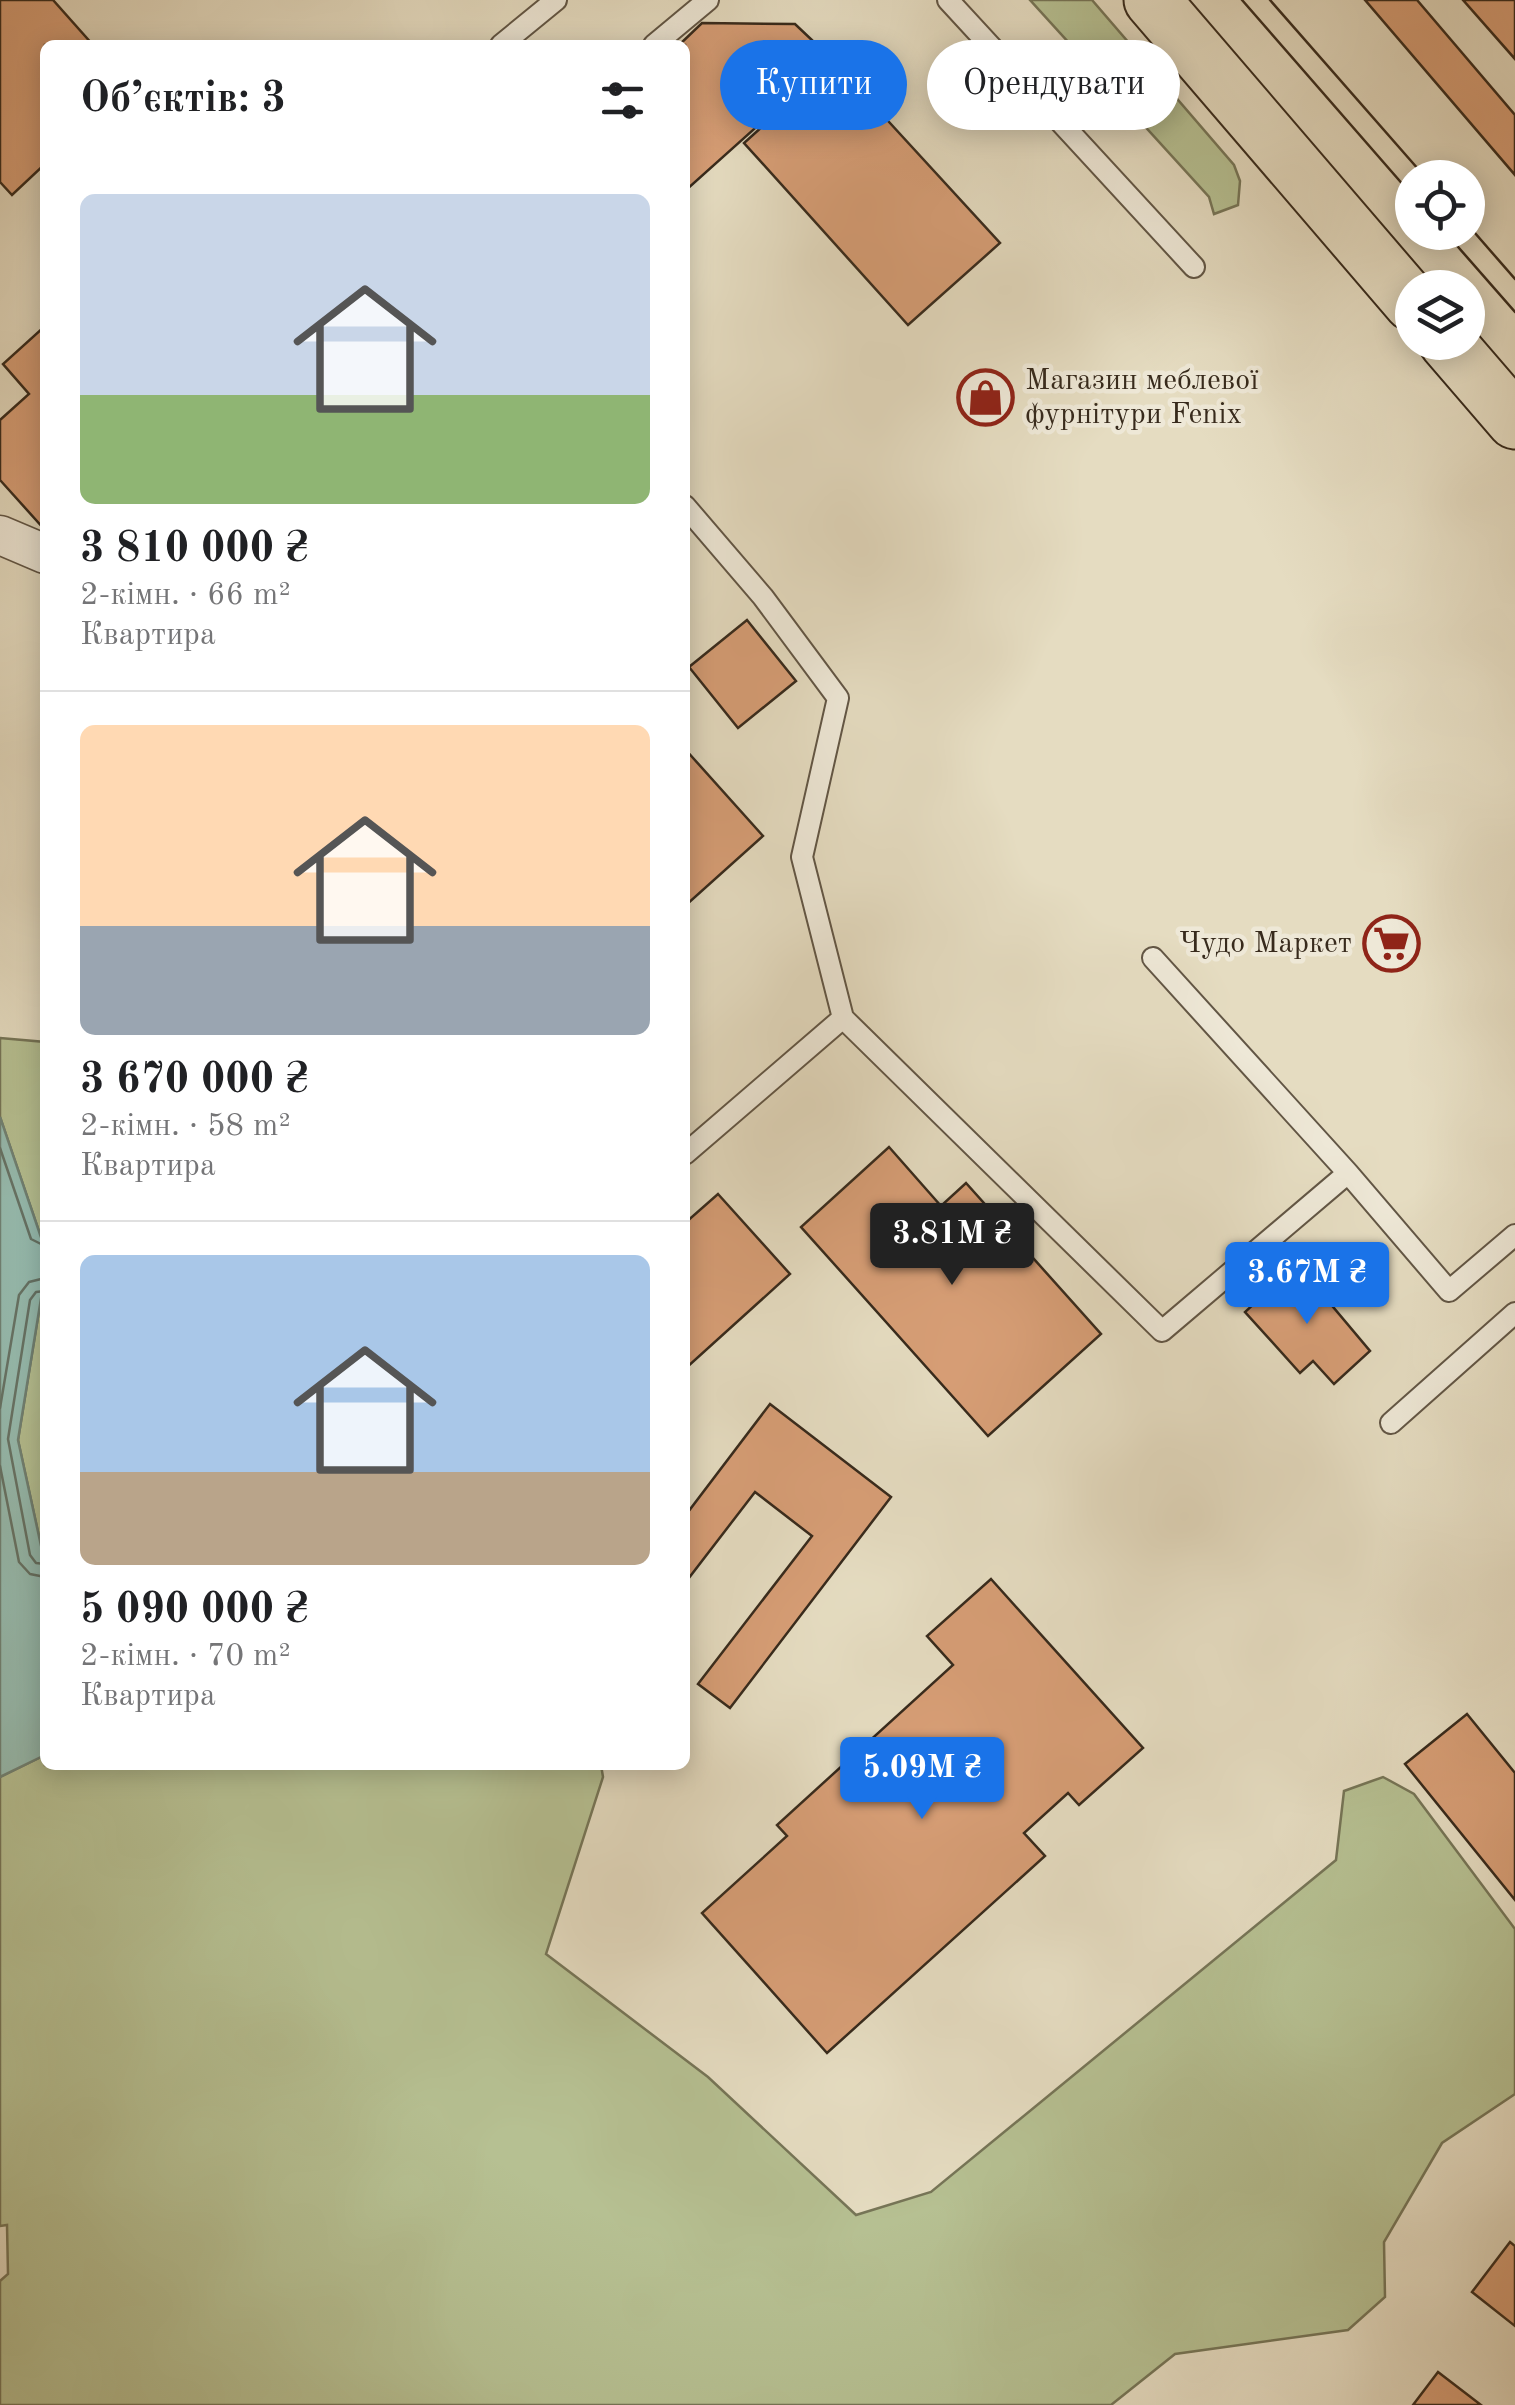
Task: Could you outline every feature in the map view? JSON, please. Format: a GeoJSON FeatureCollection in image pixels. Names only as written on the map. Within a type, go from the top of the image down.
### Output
{"type":"FeatureCollection","features":[{"type":"Feature","properties":{"kind":"main road"},"geometry":{"type":"LineString","coordinates":[[1152,0],[1395,282]]}},
{"type":"Feature","properties":{"kind":"main road"},"geometry":{"type":"LineString","coordinates":[[1462,360],[1515,421]]}},
{"type":"Feature","properties":{"kind":"street"},"geometry":{"type":"LineString","coordinates":[[0,535],[40,552]]}},
{"type":"Feature","properties":{"kind":"lane"},"geometry":{"type":"LineString","coordinates":[[507,40],[556,0]]}},
{"type":"Feature","properties":{"kind":"lane"},"geometry":{"type":"LineString","coordinates":[[660,40],[708,0]]}},
{"type":"Feature","properties":{"kind":"lane"},"geometry":{"type":"LineString","coordinates":[[948,0],[1194,267]]}},
{"type":"Feature","properties":{"kind":"lane"},"geometry":{"type":"LineString","coordinates":[[690,512],[763,597],[838,698],[802,857],[843,1018],[1162,1331],[1348,1172]]}},
{"type":"Feature","properties":{"kind":"lane"},"geometry":{"type":"LineString","coordinates":[[1153,958],[1348,1172],[1450,1291],[1515,1235]]}},
{"type":"Feature","properties":{"kind":"lane"},"geometry":{"type":"LineString","coordinates":[[690,1150],[843,1018]]}},
{"type":"Feature","properties":{"kind":"lane"},"geometry":{"type":"LineString","coordinates":[[1391,1423],[1515,1313]]}},
{"type":"Feature","properties":{"kind":"green space"},"geometry":{"type":"Polygon","coordinates":[[[1030,0],[1092,0],[1126,40],[1066,40],[1030,0]]]}},
{"type":"Feature","properties":{"kind":"green space"},"geometry":{"type":"Polygon","coordinates":[[[1180,102],[1234,165],[1240,181],[1238,205],[1214,214],[1209,197],[1148,130],[1180,130],[1180,102]]]}},
{"type":"Feature","properties":{"kind":"green space"},"geometry":{"type":"Polygon","coordinates":[[[0,1038],[40,1042],[40,1234],[0,1117],[0,1038]]]}},
{"type":"Feature","properties":{"kind":"green space"},"geometry":{"type":"Polygon","coordinates":[[[40,1305],[40,1541],[18,1440],[40,1305]]]}},
{"type":"Feature","properties":{"kind":"green space"},"geometry":{"type":"Polygon","coordinates":[[[40,1757],[40,1770],[602,1770],[603,1777],[546,1954],[708,2077],[856,2215],[931,2192],[1336,1860],[1344,1791],[1383,1777],[1414,1794],[1515,1929],[1515,2094],[1442,2143],[1384,2242],[1385,2297],[1348,2330],[1175,2354],[1111,2405],[0,2405],[0,2281],[8,2274],[7,2225],[0,2226],[0,1777],[40,1757]]]}},
{"type":"Feature","properties":{"kind":"water"},"geometry":{"type":"Polygon","coordinates":[[[0,1117],[40,1234],[40,1305],[18,1440],[40,1541],[40,1757],[0,1777],[0,1117]]]}},
{"type":"Feature","properties":{"kind":"building"},"geometry":{"type":"Polygon","coordinates":[[[0,0],[53,0],[89,40],[40,40],[40,169],[12,195],[0,182],[0,0]]]}},
{"type":"Feature","properties":{"kind":"building"},"geometry":{"type":"Polygon","coordinates":[[[1365,0],[1417,0],[1515,115],[1515,175],[1365,0]]]}},
{"type":"Feature","properties":{"kind":"building"},"geometry":{"type":"Polygon","coordinates":[[[1463,0],[1515,0],[1515,59],[1463,0]]]}},
{"type":"Feature","properties":{"kind":"building"},"geometry":{"type":"Polygon","coordinates":[[[702,23],[795,24],[812,40],[720,40],[720,130],[753,130],[690,187],[690,40],[684,40],[702,23]]]}},
{"type":"Feature","properties":{"kind":"building"},"geometry":{"type":"Polygon","coordinates":[[[758,130],[896,130],[1000,243],[908,325],[744,143],[758,130]]]}},
{"type":"Feature","properties":{"kind":"building"},"geometry":{"type":"Polygon","coordinates":[[[40,331],[40,524],[0,480],[0,420],[29,394],[3,364],[40,331]]]}},
{"type":"Feature","properties":{"kind":"building"},"geometry":{"type":"Polygon","coordinates":[[[747,620],[796,681],[738,728],[690,666],[747,620]]]}},
{"type":"Feature","properties":{"kind":"building"},"geometry":{"type":"Polygon","coordinates":[[[690,755],[763,836],[690,902],[690,755]]]}},
{"type":"Feature","properties":{"kind":"building"},"geometry":{"type":"Polygon","coordinates":[[[889,1147],[941,1206],[966,1183],[1101,1334],[988,1436],[801,1227],[889,1147]]]}},
{"type":"Feature","properties":{"kind":"building"},"geometry":{"type":"Polygon","coordinates":[[[718,1194],[790,1274],[690,1364],[690,1219],[718,1194]]]}},
{"type":"Feature","properties":{"kind":"building"},"geometry":{"type":"Polygon","coordinates":[[[1297,1264],[1370,1351],[1334,1384],[1313,1361],[1300,1373],[1245,1312],[1297,1264]]]}},
{"type":"Feature","properties":{"kind":"building"},"geometry":{"type":"Polygon","coordinates":[[[770,1404],[891,1497],[730,1708],[698,1684],[812,1536],[755,1492],[690,1576],[690,1509],[770,1404]]]}},
{"type":"Feature","properties":{"kind":"building"},"geometry":{"type":"Polygon","coordinates":[[[991,1579],[1143,1748],[1079,1805],[1068,1793],[1024,1833],[1045,1856],[827,2053],[702,1913],[787,1836],[777,1825],[953,1665],[927,1636],[991,1579]]]}},
{"type":"Feature","properties":{"kind":"building"},"geometry":{"type":"Polygon","coordinates":[[[1467,1714],[1515,1773],[1515,1900],[1405,1764],[1467,1714]]]}},
{"type":"Feature","properties":{"kind":"building"},"geometry":{"type":"Polygon","coordinates":[[[1510,2242],[1515,2246],[1515,2326],[1472,2292],[1510,2242]]]}},
{"type":"Feature","properties":{"kind":"building"},"geometry":{"type":"Polygon","coordinates":[[[1438,2372],[1481,2405],[1413,2405],[1438,2372]]]}},
{"type":"Feature","properties":{"kind":"tram line"},"geometry":{"type":"LineString","coordinates":[[1242,0],[1395,176]]}},
{"type":"Feature","properties":{"kind":"tram line"},"geometry":{"type":"LineString","coordinates":[[1270,0],[1410,160]]}},
{"type":"Feature","properties":{"kind":"tram line"},"geometry":{"type":"LineString","coordinates":[[1485,245],[1515,279]]}},
{"type":"Feature","properties":{"kind":"tram line"},"geometry":{"type":"LineString","coordinates":[[1461,250],[1515,312]]}},
{"type":"Feature","properties":{"kind":"place","name":"Магазин меблевої фурнітури Fenix"},"geometry":{"type":"Point","coordinates":[986,398]}},
{"type":"Feature","properties":{"kind":"place","name":"Чудо Маркет"},"geometry":{"type":"Point","coordinates":[1391,944]}}]}
